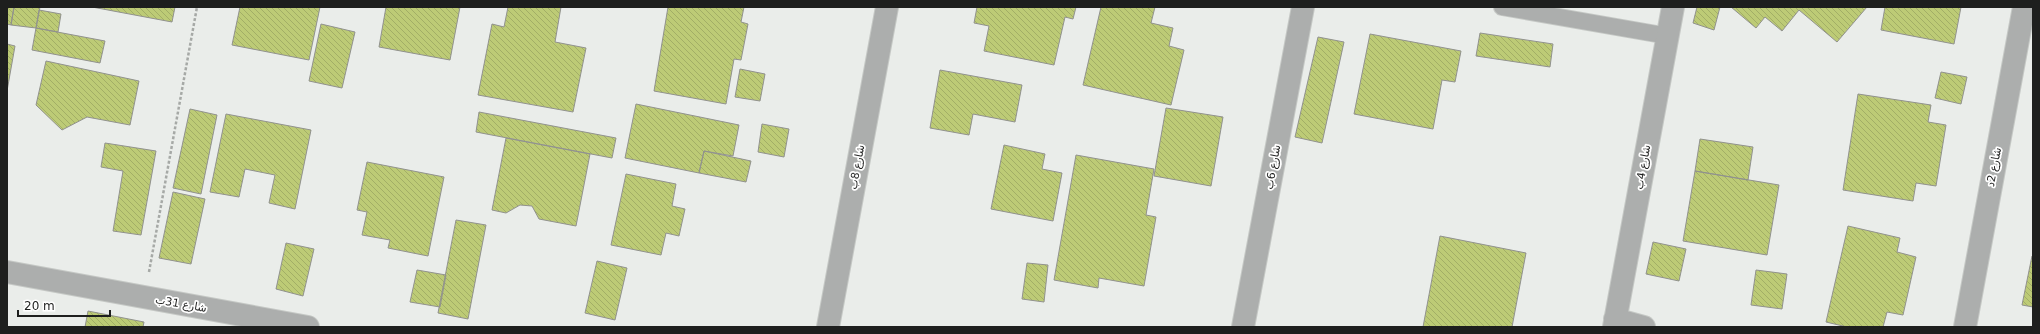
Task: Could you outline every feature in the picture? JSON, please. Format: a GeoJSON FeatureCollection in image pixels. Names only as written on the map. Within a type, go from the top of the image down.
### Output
{"type":"FeatureCollection","features":[{"type":"Feature","properties":{"kind":"street","name":"شارع 8ب"},"geometry":{"type":"LineString","coordinates":[[828,327],[887,7]]}},
{"type":"Feature","properties":{"kind":"street","name":"شارع 6ب"},"geometry":{"type":"LineString","coordinates":[[1243,327],[1303,7]]}},
{"type":"Feature","properties":{"kind":"street","name":"شارع 4ب"},"geometry":{"type":"LineString","coordinates":[[1614,323],[1673,7]]}},
{"type":"Feature","properties":{"kind":"street","name":"شارع 2د"},"geometry":{"type":"LineString","coordinates":[[1965,327],[2024,7]]}},
{"type":"Feature","properties":{"kind":"street","name":"شارع 31ب"},"geometry":{"type":"LineString","coordinates":[[7,272],[144,298],[257,323],[308,327]]}},
{"type":"Feature","properties":{"kind":"street"},"geometry":{"type":"LineString","coordinates":[[1614,323],[1644,327]]}},
{"type":"Feature","properties":{"kind":"lane"},"geometry":{"type":"LineString","coordinates":[[1502,7],[1668,36]]}},
{"type":"Feature","properties":{"kind":"path"},"geometry":{"type":"LineString","coordinates":[[144,298],[197,7]]}},
{"type":"Feature","properties":{"kind":"building"},"geometry":{"type":"Polygon","coordinates":[[[7,7],[14,7],[11,25],[7,24],[7,7]]]}},
{"type":"Feature","properties":{"kind":"building"},"geometry":{"type":"Polygon","coordinates":[[[14,7],[40,7],[36,28],[11,25],[14,7]]]}},
{"type":"Feature","properties":{"kind":"building"},"geometry":{"type":"Polygon","coordinates":[[[92,7],[175,7],[172,22],[92,7]]]}},
{"type":"Feature","properties":{"kind":"building"},"geometry":{"type":"Polygon","coordinates":[[[240,7],[320,7],[309,60],[232,45],[240,7]]]}},
{"type":"Feature","properties":{"kind":"building"},"geometry":{"type":"Polygon","coordinates":[[[386,7],[460,7],[450,60],[379,47],[386,7]]]}},
{"type":"Feature","properties":{"kind":"building"},"geometry":{"type":"Polygon","coordinates":[[[508,7],[561,7],[555,42],[586,48],[573,112],[478,95],[492,24],[504,27],[508,7]]]}},
{"type":"Feature","properties":{"kind":"building"},"geometry":{"type":"Polygon","coordinates":[[[668,7],[744,7],[741,22],[748,24],[741,60],[734,59],[726,104],[654,91],[668,7]]]}},
{"type":"Feature","properties":{"kind":"building"},"geometry":{"type":"Polygon","coordinates":[[[977,7],[1076,7],[1073,19],[1065,17],[1054,65],[984,51],[989,26],[974,23],[977,7]]]}},
{"type":"Feature","properties":{"kind":"building"},"geometry":{"type":"Polygon","coordinates":[[[1101,7],[1155,7],[1151,23],[1173,28],[1169,46],[1184,50],[1171,105],[1083,85],[1101,7]]]}},
{"type":"Feature","properties":{"kind":"building"},"geometry":{"type":"Polygon","coordinates":[[[1697,7],[1720,7],[1714,30],[1693,23],[1697,7]]]}},
{"type":"Feature","properties":{"kind":"building"},"geometry":{"type":"Polygon","coordinates":[[[1731,7],[1867,7],[1837,42],[1799,10],[1782,31],[1765,17],[1756,28],[1731,7]]]}},
{"type":"Feature","properties":{"kind":"building"},"geometry":{"type":"Polygon","coordinates":[[[1885,7],[1961,7],[1954,44],[1881,30],[1885,7]]]}},
{"type":"Feature","properties":{"kind":"building"},"geometry":{"type":"Polygon","coordinates":[[[39,10],[61,14],[58,32],[36,28],[39,10]]]}},
{"type":"Feature","properties":{"kind":"building"},"geometry":{"type":"Polygon","coordinates":[[[321,24],[355,32],[342,88],[309,81],[321,24]]]}},
{"type":"Feature","properties":{"kind":"building"},"geometry":{"type":"Polygon","coordinates":[[[36,28],[105,41],[100,63],[32,50],[36,28]]]}},
{"type":"Feature","properties":{"kind":"building"},"geometry":{"type":"Polygon","coordinates":[[[1480,33],[1553,44],[1550,67],[1476,56],[1480,33]]]}},
{"type":"Feature","properties":{"kind":"building"},"geometry":{"type":"Polygon","coordinates":[[[1370,34],[1461,51],[1455,82],[1442,80],[1433,129],[1354,114],[1370,34]]]}},
{"type":"Feature","properties":{"kind":"building"},"geometry":{"type":"Polygon","coordinates":[[[1318,37],[1344,42],[1322,143],[1295,137],[1318,37]]]}},
{"type":"Feature","properties":{"kind":"building"},"geometry":{"type":"Polygon","coordinates":[[[7,44],[15,46],[7,91],[7,44]]]}},
{"type":"Feature","properties":{"kind":"building"},"geometry":{"type":"Polygon","coordinates":[[[46,61],[139,81],[130,125],[87,117],[62,130],[36,105],[46,61]]]}},
{"type":"Feature","properties":{"kind":"building"},"geometry":{"type":"Polygon","coordinates":[[[740,69],[765,74],[760,101],[735,97],[740,69]]]}},
{"type":"Feature","properties":{"kind":"building"},"geometry":{"type":"Polygon","coordinates":[[[940,70],[1022,85],[1015,122],[973,114],[969,135],[930,128],[940,70]]]}},
{"type":"Feature","properties":{"kind":"building"},"geometry":{"type":"Polygon","coordinates":[[[1941,72],[1967,77],[1961,104],[1935,98],[1941,72]]]}},
{"type":"Feature","properties":{"kind":"building"},"geometry":{"type":"Polygon","coordinates":[[[1858,94],[1931,105],[1928,122],[1946,125],[1936,186],[1916,183],[1913,201],[1843,190],[1858,94]]]}},
{"type":"Feature","properties":{"kind":"building"},"geometry":{"type":"Polygon","coordinates":[[[636,104],[739,125],[733,156],[704,151],[699,173],[625,158],[636,104]]]}},
{"type":"Feature","properties":{"kind":"building"},"geometry":{"type":"Polygon","coordinates":[[[1166,108],[1223,117],[1211,186],[1154,176],[1166,108]]]}},
{"type":"Feature","properties":{"kind":"building"},"geometry":{"type":"Polygon","coordinates":[[[190,109],[217,115],[201,194],[173,188],[190,109]]]}},
{"type":"Feature","properties":{"kind":"building"},"geometry":{"type":"Polygon","coordinates":[[[479,112],[616,138],[612,158],[476,132],[479,112]]]}},
{"type":"Feature","properties":{"kind":"building"},"geometry":{"type":"Polygon","coordinates":[[[226,114],[311,130],[295,209],[269,203],[275,175],[245,169],[239,197],[210,192],[226,114]]]}},
{"type":"Feature","properties":{"kind":"building"},"geometry":{"type":"Polygon","coordinates":[[[762,124],[789,129],[784,157],[758,152],[762,124]]]}},
{"type":"Feature","properties":{"kind":"building"},"geometry":{"type":"Polygon","coordinates":[[[506,138],[590,154],[576,226],[539,219],[532,206],[520,205],[506,213],[492,210],[506,138]]]}},
{"type":"Feature","properties":{"kind":"building"},"geometry":{"type":"Polygon","coordinates":[[[1700,139],[1753,147],[1748,180],[1695,171],[1700,139]]]}},
{"type":"Feature","properties":{"kind":"building"},"geometry":{"type":"Polygon","coordinates":[[[105,143],[156,151],[141,235],[113,231],[123,171],[101,167],[105,143]]]}},
{"type":"Feature","properties":{"kind":"building"},"geometry":{"type":"Polygon","coordinates":[[[1004,145],[1045,154],[1042,169],[1062,173],[1053,221],[991,209],[1004,145]]]}},
{"type":"Feature","properties":{"kind":"building"},"geometry":{"type":"Polygon","coordinates":[[[704,151],[751,161],[746,182],[699,173],[704,151]]]}},
{"type":"Feature","properties":{"kind":"building"},"geometry":{"type":"Polygon","coordinates":[[[1076,155],[1154,169],[1146,215],[1156,217],[1144,286],[1099,278],[1098,288],[1054,280],[1076,155]]]}},
{"type":"Feature","properties":{"kind":"building"},"geometry":{"type":"Polygon","coordinates":[[[367,162],[444,177],[428,256],[388,248],[390,240],[362,235],[367,212],[357,210],[367,162]]]}},
{"type":"Feature","properties":{"kind":"building"},"geometry":{"type":"Polygon","coordinates":[[[1695,171],[1779,185],[1767,255],[1683,241],[1695,171]]]}},
{"type":"Feature","properties":{"kind":"building"},"geometry":{"type":"Polygon","coordinates":[[[626,174],[676,184],[672,206],[685,209],[679,236],[666,233],[661,255],[611,245],[626,174]]]}},
{"type":"Feature","properties":{"kind":"building"},"geometry":{"type":"Polygon","coordinates":[[[173,192],[205,199],[191,264],[159,258],[173,192]]]}},
{"type":"Feature","properties":{"kind":"building"},"geometry":{"type":"Polygon","coordinates":[[[456,220],[486,225],[468,319],[438,313],[456,220]]]}},
{"type":"Feature","properties":{"kind":"building"},"geometry":{"type":"Polygon","coordinates":[[[1848,226],[1900,238],[1897,252],[1916,257],[1903,315],[1887,312],[1883,327],[1847,327],[1826,322],[1848,226]]]}},
{"type":"Feature","properties":{"kind":"building"},"geometry":{"type":"Polygon","coordinates":[[[1440,236],[1526,253],[1512,327],[1423,327],[1440,236]]]}},
{"type":"Feature","properties":{"kind":"building"},"geometry":{"type":"Polygon","coordinates":[[[1653,242],[1686,249],[1679,281],[1646,274],[1653,242]]]}},
{"type":"Feature","properties":{"kind":"building"},"geometry":{"type":"Polygon","coordinates":[[[286,243],[314,249],[303,296],[276,289],[286,243]]]}},
{"type":"Feature","properties":{"kind":"building"},"geometry":{"type":"Polygon","coordinates":[[[2033,256],[2033,307],[2022,305],[2033,256]]]}},
{"type":"Feature","properties":{"kind":"building"},"geometry":{"type":"Polygon","coordinates":[[[597,261],[627,268],[615,320],[585,313],[597,261]]]}},
{"type":"Feature","properties":{"kind":"building"},"geometry":{"type":"Polygon","coordinates":[[[1027,263],[1048,265],[1044,302],[1022,299],[1027,263]]]}},
{"type":"Feature","properties":{"kind":"building"},"geometry":{"type":"Polygon","coordinates":[[[417,270],[446,275],[440,307],[410,302],[417,270]]]}},
{"type":"Feature","properties":{"kind":"building"},"geometry":{"type":"Polygon","coordinates":[[[1756,270],[1787,274],[1782,309],[1751,305],[1756,270]]]}},
{"type":"Feature","properties":{"kind":"building"},"geometry":{"type":"Polygon","coordinates":[[[88,311],[144,322],[143,327],[85,327],[88,311]]]}}]}
